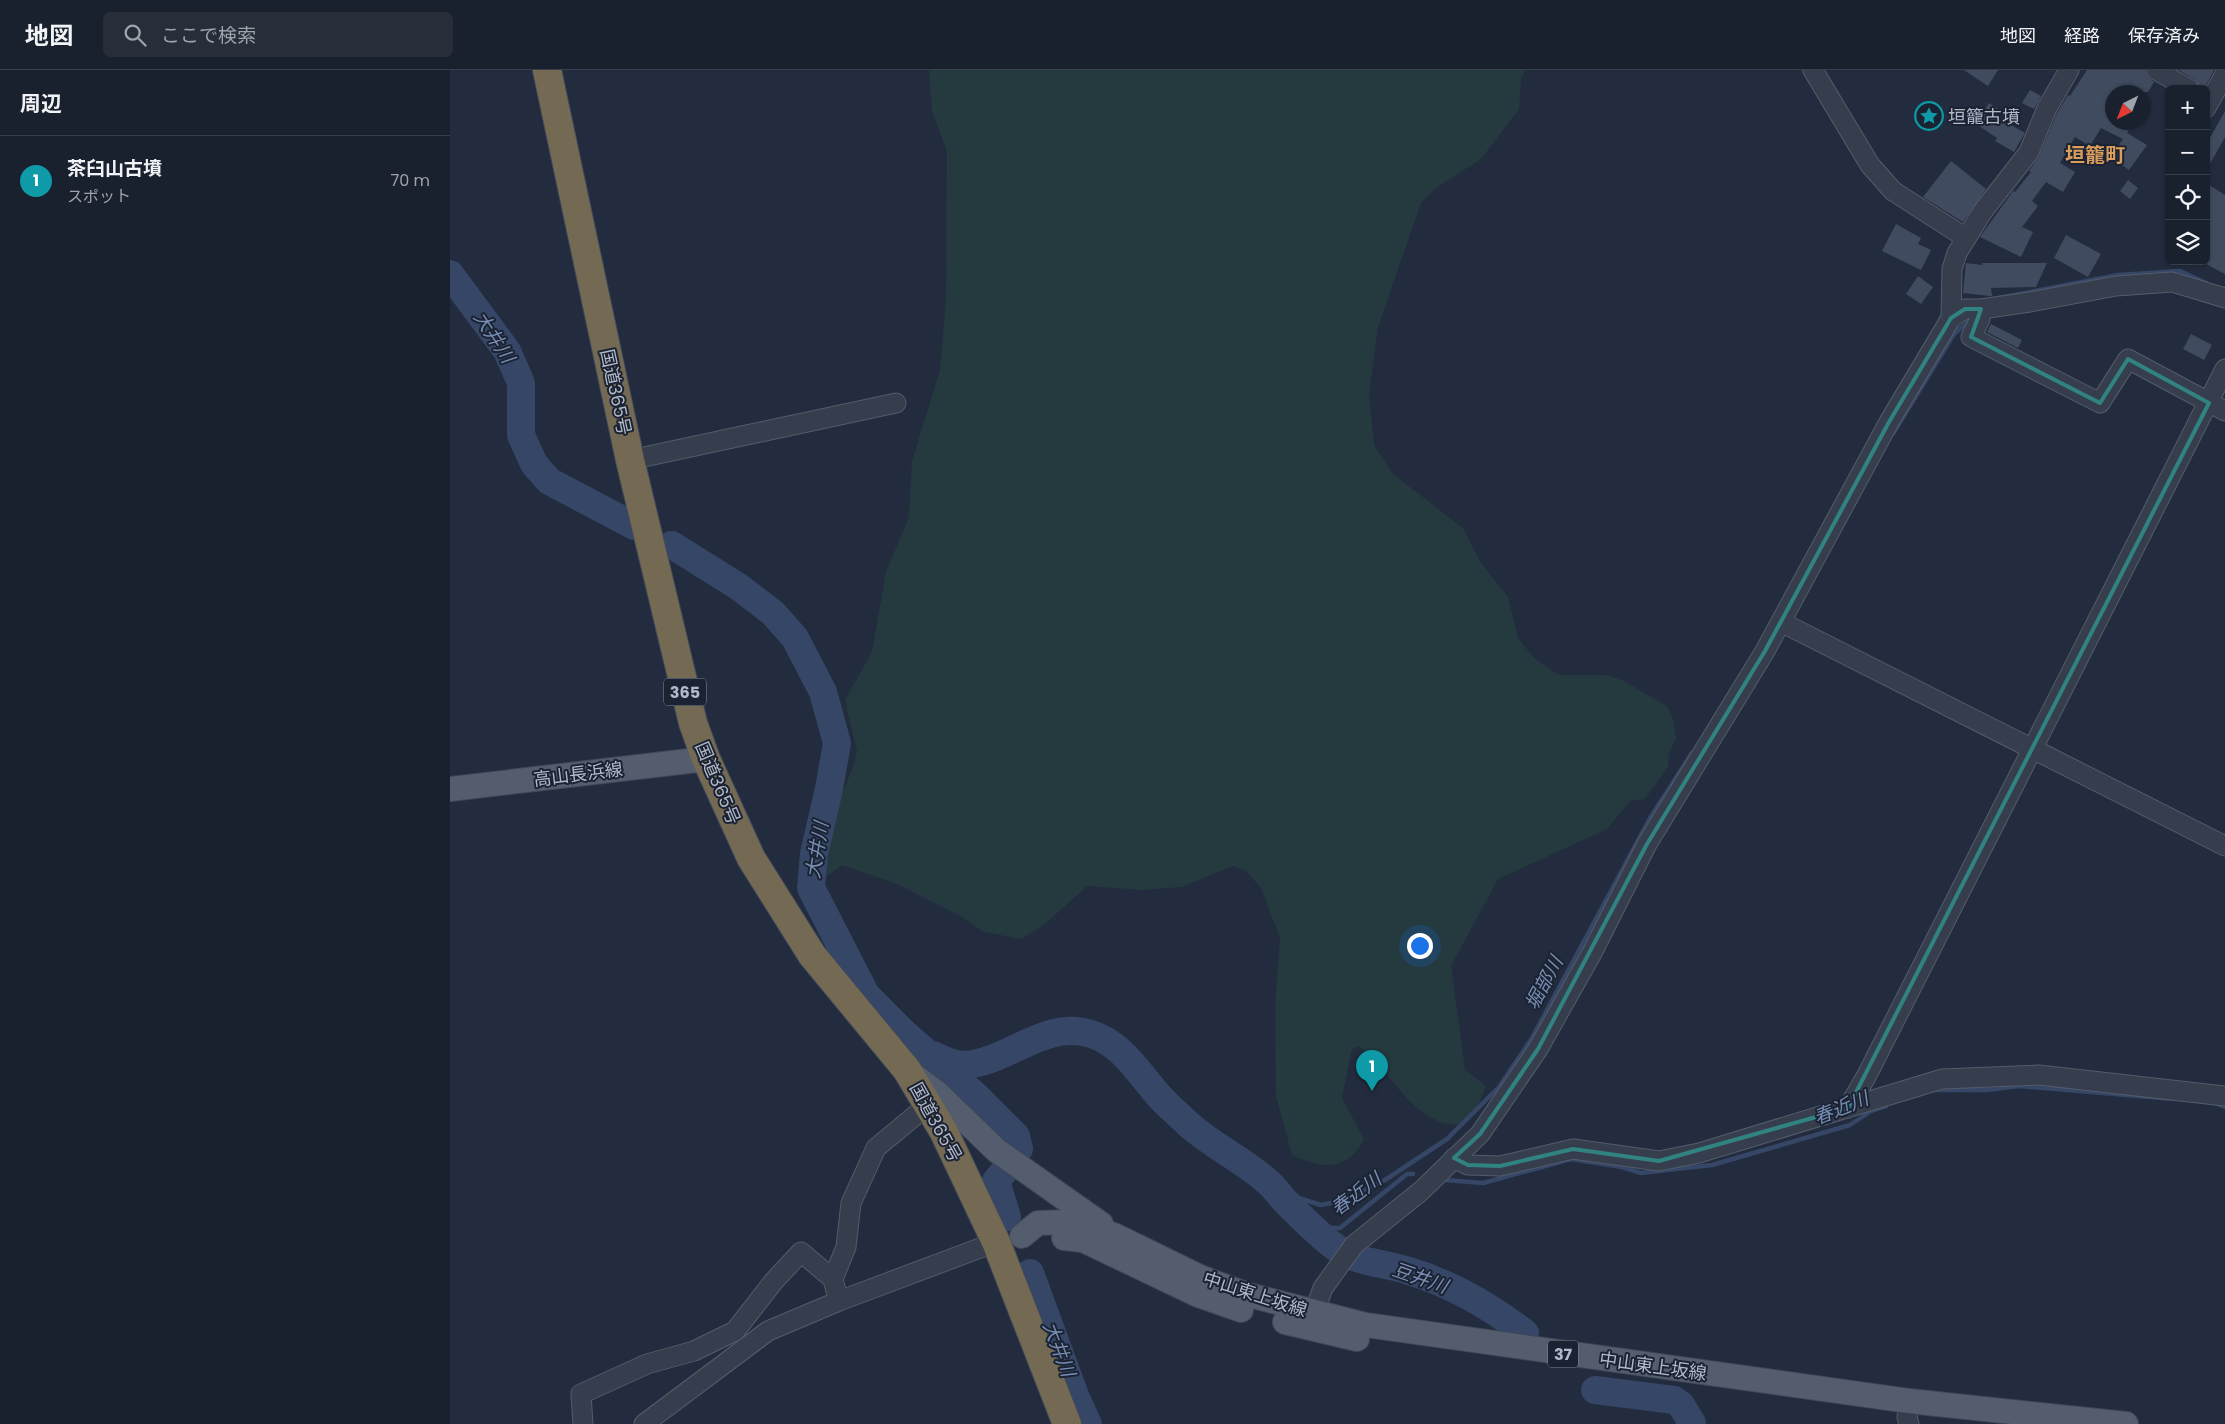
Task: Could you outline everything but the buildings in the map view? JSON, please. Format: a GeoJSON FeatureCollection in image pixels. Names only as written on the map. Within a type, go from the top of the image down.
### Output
{"type":"FeatureCollection","features":[{"type":"Feature","properties":{"kind":"highway","name":"国道365号"},"geometry":{"type":"LineString","coordinates":[[547,70],[630,460],[692,723],[706,759],[751,858],[812,955],[907,1070],[929,1107],[973,1190],[996,1242],[1067,1424]]}},
{"type":"Feature","properties":{"kind":"main road","name":"高山長浜線"},"geometry":{"type":"LineString","coordinates":[[450,789],[706,759]]}},
{"type":"Feature","properties":{"kind":"main road"},"geometry":{"type":"LineString","coordinates":[[907,1070],[937,1093],[996,1150],[1116,1236]]}},
{"type":"Feature","properties":{"kind":"main road","name":"中山東上坂線"},"geometry":{"type":"LineString","coordinates":[[1022,1236],[1038,1223],[1056,1222],[1092,1227],[1116,1236],[1200,1277],[1317,1323]]}},
{"type":"Feature","properties":{"kind":"main road","name":"中山東上坂線"},"geometry":{"type":"LineString","coordinates":[[996,1242],[1022,1236],[1083,1240],[1198,1295],[1240,1309],[1317,1323],[1455,1355],[1908,1414],[1970,1424]]}},
{"type":"Feature","properties":{"kind":"main road","name":"中山東上坂線"},"geometry":{"type":"LineString","coordinates":[[1908,1414],[2126,1424]]}},
{"type":"Feature","properties":{"kind":"street"},"geometry":{"type":"LineString","coordinates":[[1813,70],[1870,165],[1893,191],[1966,238]]}},
{"type":"Feature","properties":{"kind":"street"},"geometry":{"type":"LineString","coordinates":[[1951,318],[1952,269],[1957,253],[1984,211],[2029,152],[2047,108],[2069,70]]}},
{"type":"Feature","properties":{"kind":"street"},"geometry":{"type":"LineString","coordinates":[[2156,70],[2183,85]]}},
{"type":"Feature","properties":{"kind":"street"},"geometry":{"type":"LineString","coordinates":[[2210,97],[2225,74]]}},
{"type":"Feature","properties":{"kind":"street"},"geometry":{"type":"LineString","coordinates":[[1317,1323],[1317,1304],[1323,1288],[1354,1245],[1421,1191],[1480,1134],[1505,1085],[1538,1050],[1592,953],[1647,844],[1782,622],[1889,422],[1951,318],[1965,309],[1981,309],[2116,286],[2172,282],[2225,298]]}},
{"type":"Feature","properties":{"kind":"street"},"geometry":{"type":"LineString","coordinates":[[1981,309],[1980,318],[1971,338],[2100,403],[2128,359],[2217,407]]}},
{"type":"Feature","properties":{"kind":"street"},"geometry":{"type":"LineString","coordinates":[[1848,1108],[1868,1075],[2032,749],[2217,407],[2225,369]]}},
{"type":"Feature","properties":{"kind":"street"},"geometry":{"type":"LineString","coordinates":[[630,460],[896,403]]}},
{"type":"Feature","properties":{"kind":"street"},"geometry":{"type":"LineString","coordinates":[[1782,622],[2225,846]]}},
{"type":"Feature","properties":{"kind":"street"},"geometry":{"type":"LineString","coordinates":[[1454,1158],[1468,1165],[1500,1166],[1573,1149],[1659,1160],[1699,1153],[1942,1079],[2039,1075],[2225,1096]]}},
{"type":"Feature","properties":{"kind":"street"},"geometry":{"type":"LineString","coordinates":[[833,1279],[846,1247],[851,1202],[876,1148],[917,1114],[929,1107]]}},
{"type":"Feature","properties":{"kind":"street"},"geometry":{"type":"LineString","coordinates":[[644,1424],[768,1331],[839,1301],[996,1242]]}},
{"type":"Feature","properties":{"kind":"street"},"geometry":{"type":"LineString","coordinates":[[582,1424],[581,1394],[647,1364],[694,1351],[735,1331],[774,1281],[801,1252],[833,1279],[839,1301]]}},
{"type":"Feature","properties":{"kind":"highlighted area"},"geometry":{"type":"Polygon","coordinates":[[[1965,309],[1981,309],[1971,337],[2100,403],[2128,359],[2209,403],[1848,1108],[1659,1161],[1573,1149],[1500,1166],[1468,1165],[1454,1158],[1480,1134],[1538,1049],[1647,844],[1765,651],[1889,422],[1951,318],[1965,309]]]}},
{"type":"Feature","properties":{"kind":"green space"},"geometry":{"type":"Polygon","coordinates":[[[929,70],[1526,70],[1521,78],[1519,109],[1481,159],[1436,188],[1421,203],[1378,327],[1369,393],[1374,445],[1393,474],[1463,528],[1481,563],[1508,597],[1518,638],[1535,659],[1559,675],[1606,675],[1624,681],[1667,706],[1673,719],[1676,738],[1669,754],[1668,767],[1645,799],[1630,801],[1607,829],[1498,879],[1451,966],[1465,1070],[1486,1086],[1474,1115],[1457,1125],[1440,1122],[1415,1106],[1378,1064],[1358,1046],[1352,1049],[1342,1098],[1364,1139],[1358,1150],[1342,1162],[1333,1165],[1313,1163],[1292,1155],[1276,1096],[1275,1006],[1280,938],[1261,888],[1246,871],[1233,866],[1182,887],[1142,890],[1087,886],[1044,925],[1021,939],[984,932],[962,917],[897,884],[842,865],[827,876],[815,876],[805,867],[803,854],[809,837],[844,789],[854,764],[857,750],[847,711],[846,698],[872,652],[886,572],[909,517],[912,461],[940,370],[946,297],[947,152],[932,111],[929,70]]]}},
{"type":"Feature","properties":{"kind":"waterway"},"geometry":{"type":"LineString","coordinates":[[1999,298],[2118,275],[2180,271],[2206,283]]}},
{"type":"Feature","properties":{"kind":"waterway","name":"大井川"},"geometry":{"type":"LineString","coordinates":[[450,274],[507,351],[521,383],[521,435],[534,464],[549,481],[634,526]]}},
{"type":"Feature","properties":{"kind":"waterway"},"geometry":{"type":"LineString","coordinates":[[1894,432],[1954,334],[1971,319]]}},
{"type":"Feature","properties":{"kind":"waterway","name":"大井川"},"geometry":{"type":"LineString","coordinates":[[672,545],[739,587],[773,613],[795,638],[823,692],[837,743],[814,854],[811,888],[866,995],[904,1033],[976,1096],[1016,1136],[1019,1149]]}},
{"type":"Feature","properties":{"kind":"waterway","name":"堀部川"},"geometry":{"type":"LineString","coordinates":[[1284,1200],[1289,1195],[1321,1205],[1344,1200],[1385,1180],[1447,1139],[1499,1087],[1532,1038],[1650,818],[1692,753]]}},
{"type":"Feature","properties":{"kind":"waterway"},"geometry":{"type":"LineString","coordinates":[[933,1055],[953,1063],[965,1065],[997,1057],[1043,1036],[1058,1032],[1074,1031],[1091,1034],[1102,1039],[1121,1052],[1163,1100],[1187,1123],[1259,1175],[1319,1234],[1341,1251],[1369,1262],[1409,1271],[1440,1282],[1484,1305],[1525,1333]]}},
{"type":"Feature","properties":{"kind":"waterway","name":"春近川"},"geometry":{"type":"LineString","coordinates":[[1934,1090],[1987,1090],[2019,1086],[2173,1099]]}},
{"type":"Feature","properties":{"kind":"waterway","name":"春近川"},"geometry":{"type":"LineString","coordinates":[[2215,1103],[2225,1107]]}},
{"type":"Feature","properties":{"kind":"waterway","name":"春近川"},"geometry":{"type":"LineString","coordinates":[[1444,1180],[1483,1183],[1571,1159],[1622,1167],[1641,1173],[1712,1165],[1850,1125],[1871,1111],[1886,1106]]}},
{"type":"Feature","properties":{"kind":"waterway","name":"大井川"},"geometry":{"type":"LineString","coordinates":[[1006,1169],[996,1181],[1007,1217]]}},
{"type":"Feature","properties":{"kind":"waterway","name":"春近川"},"geometry":{"type":"LineString","coordinates":[[1315,1228],[1340,1228],[1407,1174],[1413,1174]]}},
{"type":"Feature","properties":{"kind":"waterway","name":"大井川"},"geometry":{"type":"LineString","coordinates":[[1030,1273],[1076,1398],[1088,1424]]}},
{"type":"Feature","properties":{"kind":"waterway","name":"豆井川"},"geometry":{"type":"LineString","coordinates":[[1595,1390],[1674,1400],[1681,1405],[1692,1423]]}},
{"type":"Feature","properties":{"kind":"place","name":"垣籠古墳"},"geometry":{"type":"Point","coordinates":[1929,116]}},
{"type":"Feature","properties":{"kind":"place","name":"茶臼山古墳"},"geometry":{"type":"Point","coordinates":[1372,1091]}},
{"type":"Feature","properties":{"kind":"district","name":"垣籠町"},"geometry":{"type":"Point","coordinates":[2095,155]}}]}
